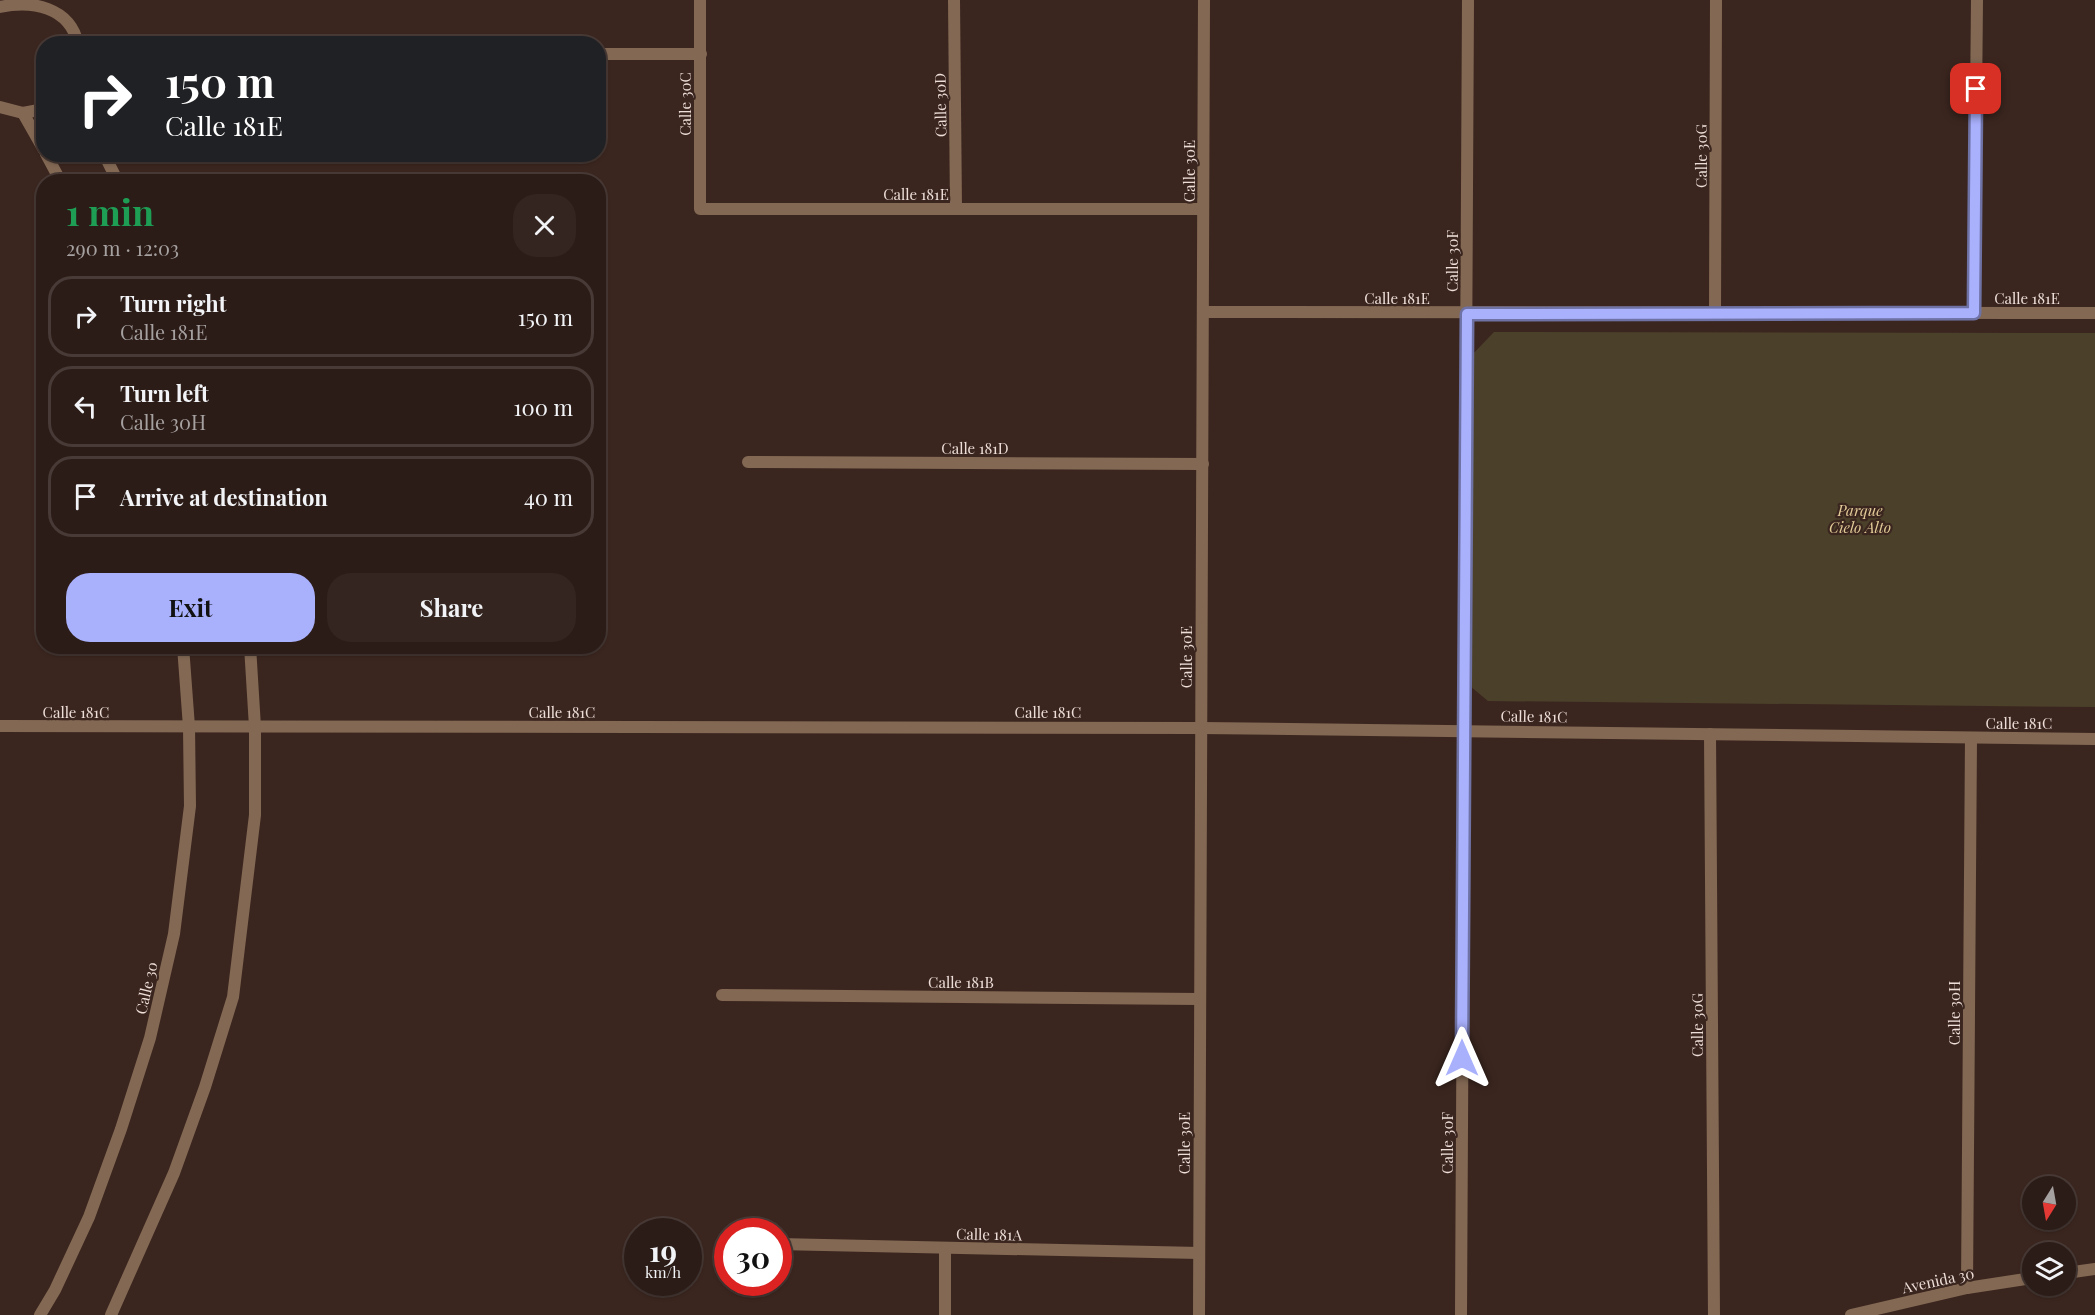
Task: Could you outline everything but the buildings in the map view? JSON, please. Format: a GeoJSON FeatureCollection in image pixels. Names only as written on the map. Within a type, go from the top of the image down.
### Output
{"type":"FeatureCollection","features":[{"type":"Feature","properties":{"kind":"street","name":"Calle 30C"},"geometry":{"type":"LineString","coordinates":[[700,0],[700,209]]}},
{"type":"Feature","properties":{"kind":"street","name":"Calle 30D"},"geometry":{"type":"LineString","coordinates":[[954,0],[956,209]]}},
{"type":"Feature","properties":{"kind":"street","name":"Calle 30E"},"geometry":{"type":"LineString","coordinates":[[1199,1315],[1204,0]]}},
{"type":"Feature","properties":{"kind":"street","name":"Calle 30F"},"geometry":{"type":"LineString","coordinates":[[1461,1315],[1468,0]]}},
{"type":"Feature","properties":{"kind":"street","name":"Calle 30G"},"geometry":{"type":"LineString","coordinates":[[1716,0],[1716,313]]}},
{"type":"Feature","properties":{"kind":"street"},"geometry":{"type":"LineString","coordinates":[[1974,313],[1977,0]]}},
{"type":"Feature","properties":{"kind":"street"},"geometry":{"type":"LineString","coordinates":[[0,7],[16,2],[35,3],[52,9],[66,20],[76,36]]}},
{"type":"Feature","properties":{"kind":"street"},"geometry":{"type":"LineString","coordinates":[[606,54],[701,54]]}},
{"type":"Feature","properties":{"kind":"street"},"geometry":{"type":"LineString","coordinates":[[0,107],[23,113],[36,111]]}},
{"type":"Feature","properties":{"kind":"street"},"geometry":{"type":"LineString","coordinates":[[23,113],[36,136]]}},
{"type":"Feature","properties":{"kind":"street","name":"Calle 181E"},"geometry":{"type":"LineString","coordinates":[[700,209],[1203,209]]}},
{"type":"Feature","properties":{"kind":"street","name":"Calle 181E"},"geometry":{"type":"LineString","coordinates":[[1203,312],[2095,313]]}},
{"type":"Feature","properties":{"kind":"street","name":"Calle 181D"},"geometry":{"type":"LineString","coordinates":[[748,462],[1203,464]]}},
{"type":"Feature","properties":{"kind":"street","name":"Calle 30"},"geometry":{"type":"LineString","coordinates":[[40,1315],[55,1290],[89,1217],[150,1038],[174,934],[190,806],[189,727],[184,654]]}},
{"type":"Feature","properties":{"kind":"street"},"geometry":{"type":"LineString","coordinates":[[111,1315],[174,1173],[205,1087],[233,997],[255,815],[255,727],[250,654]]}},
{"type":"Feature","properties":{"kind":"street","name":"Calle 181C"},"geometry":{"type":"LineString","coordinates":[[0,726],[1201,728],[2095,739]]}},
{"type":"Feature","properties":{"kind":"street","name":"Calle 30G"},"geometry":{"type":"LineString","coordinates":[[1710,734],[1714,1315]]}},
{"type":"Feature","properties":{"kind":"street","name":"Calle 30H"},"geometry":{"type":"LineString","coordinates":[[1967,1288],[1971,738]]}},
{"type":"Feature","properties":{"kind":"street","name":"Calle 181B"},"geometry":{"type":"LineString","coordinates":[[722,995],[1200,999]]}},
{"type":"Feature","properties":{"kind":"street","name":"Calle 181A"},"geometry":{"type":"LineString","coordinates":[[792,1244],[1199,1253]]}},
{"type":"Feature","properties":{"kind":"street"},"geometry":{"type":"LineString","coordinates":[[945,1248],[945,1315]]}},
{"type":"Feature","properties":{"kind":"street"},"geometry":{"type":"LineString","coordinates":[[2076,1272],[2095,1269]]}},
{"type":"Feature","properties":{"kind":"street","name":"Avenida 30"},"geometry":{"type":"LineString","coordinates":[[1851,1315],[1967,1288],[2022,1280]]}},
{"type":"Feature","properties":{"kind":"green space","name":"Parque Cielo Alto"},"geometry":{"type":"Polygon","coordinates":[[[1494,332],[2095,333],[2095,707],[1488,701],[1470,686],[1471,356],[1494,332]]]}},
{"type":"Feature","properties":{"kind":"route"},"geometry":{"type":"LineString","coordinates":[[1462,1058],[1467,314],[1974,313],[1976,89]]}}]}
